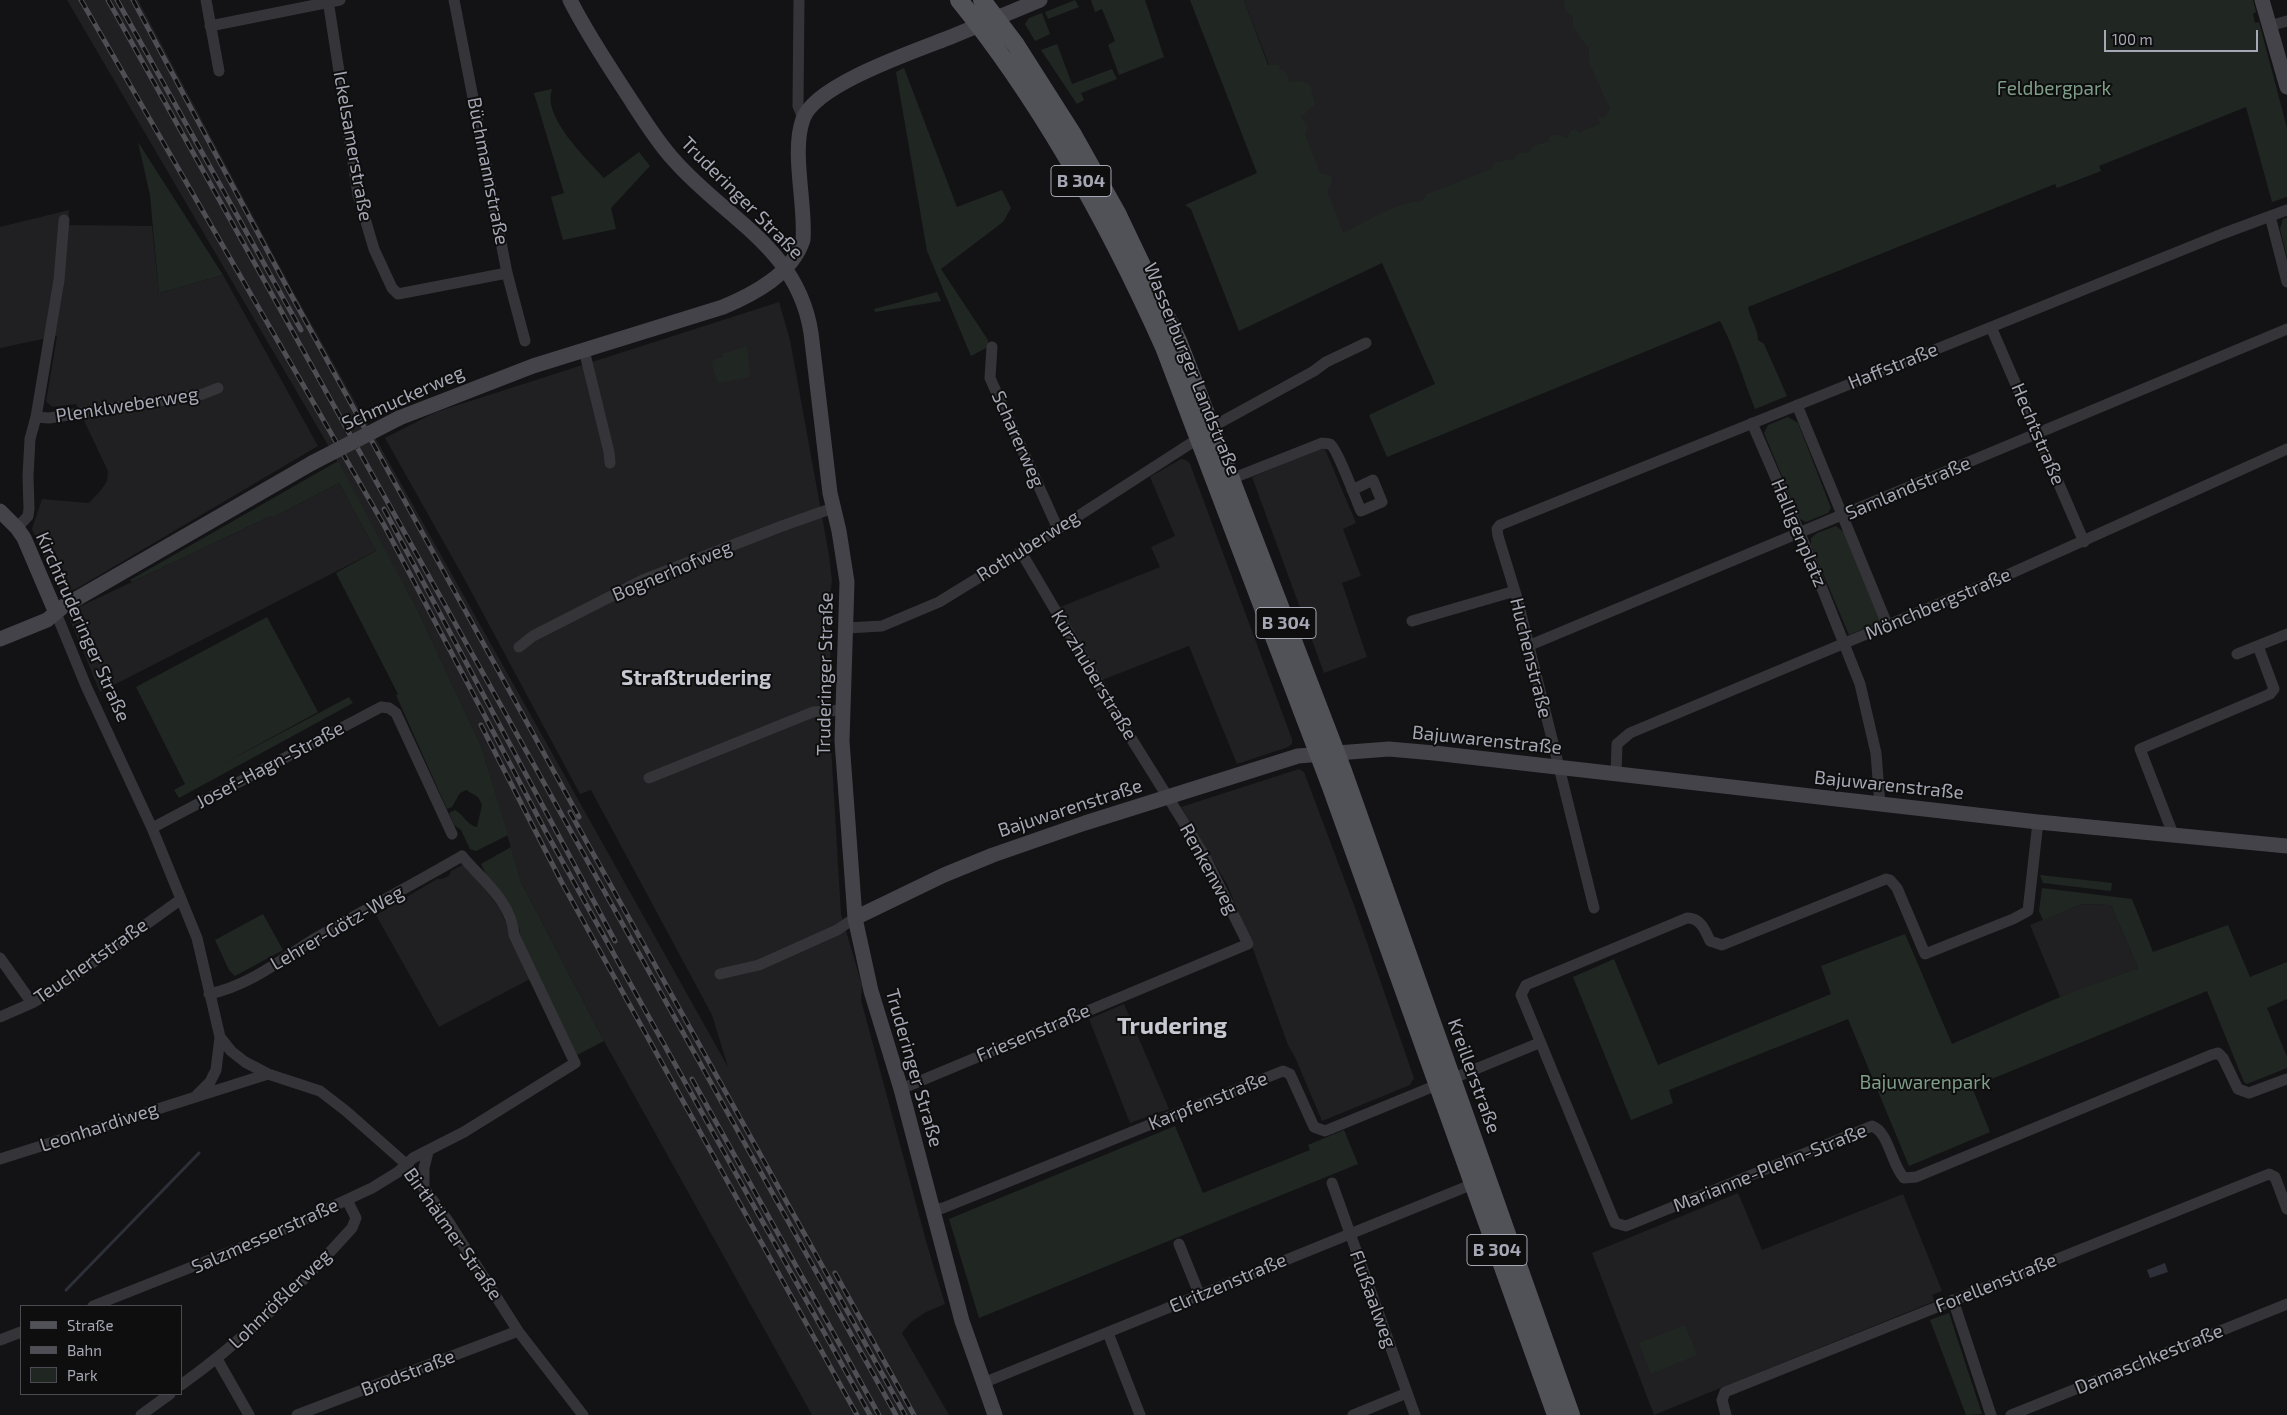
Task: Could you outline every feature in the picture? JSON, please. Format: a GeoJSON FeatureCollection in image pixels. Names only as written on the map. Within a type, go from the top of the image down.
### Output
{"type":"FeatureCollection","features":[{"type":"Feature","properties":{"kind":"main road","name":"Wasserburger Landstraße"},"geometry":{"type":"LineString","coordinates":[[959,0],[1026,90],[1072,164],[1104,222],[1205,432],[1231,479],[1336,752]]}},
{"type":"Feature","properties":{"kind":"main road","name":"Wasserburger Landstraße"},"geometry":{"type":"LineString","coordinates":[[982,0],[1063,116],[1118,215],[1178,341],[1205,432],[1318,754]]}},
{"type":"Feature","properties":{"kind":"main road","name":"Kreillerstraße"},"geometry":{"type":"LineString","coordinates":[[1336,752],[1445,1082],[1473,1184],[1556,1415]]}},
{"type":"Feature","properties":{"kind":"main road","name":"Kreillerstraße"},"geometry":{"type":"LineString","coordinates":[[1318,754],[1571,1415]]}},
{"type":"Feature","properties":{"kind":"street"},"geometry":{"type":"LineString","coordinates":[[206,0],[219,72]]}},
{"type":"Feature","properties":{"kind":"street","name":"Büchmannstraße"},"geometry":{"type":"LineString","coordinates":[[454,0],[507,273],[525,341]]}},
{"type":"Feature","properties":{"kind":"street","name":"Truderinger Straße"},"geometry":{"type":"LineString","coordinates":[[570,0],[609,67],[671,158],[689,177],[769,248],[786,267],[802,297],[809,321],[833,508],[845,566],[847,628],[842,710],[855,918],[871,991],[901,1089],[962,1321],[995,1415]]}},
{"type":"Feature","properties":{"kind":"street"},"geometry":{"type":"LineString","coordinates":[[799,0],[798,106],[803,118]]}},
{"type":"Feature","properties":{"kind":"street"},"geometry":{"type":"LineString","coordinates":[[803,118],[810,107],[821,98],[880,65],[1040,0]]}},
{"type":"Feature","properties":{"kind":"street"},"geometry":{"type":"LineString","coordinates":[[2262,0],[2287,87]]}},
{"type":"Feature","properties":{"kind":"street"},"geometry":{"type":"LineString","coordinates":[[210,26],[332,1]]}},
{"type":"Feature","properties":{"kind":"street","name":"Ickelsamerstraße"},"geometry":{"type":"LineString","coordinates":[[332,1],[358,195],[374,249],[392,288],[398,294],[507,273]]}},
{"type":"Feature","properties":{"kind":"street"},"geometry":{"type":"LineString","coordinates":[[2269,26],[2287,21]]}},
{"type":"Feature","properties":{"kind":"street","name":"Schmuckerweg"},"geometry":{"type":"LineString","coordinates":[[0,639],[37,625],[64,606],[312,463],[399,418],[474,388],[584,350],[736,302],[767,284],[786,267],[798,252],[803,240],[799,148],[803,118]]}},
{"type":"Feature","properties":{"kind":"street","name":"Haffstraße"},"geometry":{"type":"LineString","coordinates":[[1500,525],[2287,210]]}},
{"type":"Feature","properties":{"kind":"street"},"geometry":{"type":"LineString","coordinates":[[2270,216],[2287,282]]}},
{"type":"Feature","properties":{"kind":"street","name":"Kirchtruderinger Straße"},"geometry":{"type":"LineString","coordinates":[[64,220],[59,280],[36,417],[29,446],[29,510],[28,516],[17,528],[24,538],[86,686],[152,828],[197,938],[220,1037]]}},
{"type":"Feature","properties":{"kind":"street","name":"Hechtstraße"},"geometry":{"type":"LineString","coordinates":[[1991,327],[2084,542]]}},
{"type":"Feature","properties":{"kind":"street","name":"Samlandstraße"},"geometry":{"type":"LineString","coordinates":[[1528,646],[2287,330]]}},
{"type":"Feature","properties":{"kind":"street","name":"Rothuberweg"},"geometry":{"type":"LineString","coordinates":[[847,628],[882,626],[939,602],[1058,530],[1205,432],[1314,371],[1326,362],[1366,343]]}},
{"type":"Feature","properties":{"kind":"street","name":"Scharerweg"},"geometry":{"type":"LineString","coordinates":[[992,347],[990,378],[1058,530]]}},
{"type":"Feature","properties":{"kind":"street"},"geometry":{"type":"LineString","coordinates":[[584,350],[610,463]]}},
{"type":"Feature","properties":{"kind":"street","name":"Plenklweberweg"},"geometry":{"type":"LineString","coordinates":[[36,417],[49,418],[203,394],[218,388]]}},
{"type":"Feature","properties":{"kind":"street"},"geometry":{"type":"LineString","coordinates":[[1797,405],[1887,624]]}},
{"type":"Feature","properties":{"kind":"street","name":"Halligenplatz"},"geometry":{"type":"LineString","coordinates":[[1752,423],[1800,533],[1860,684],[1873,732],[1880,805]]}},
{"type":"Feature","properties":{"kind":"street"},"geometry":{"type":"LineString","coordinates":[[1231,479],[1322,443],[1330,444],[1335,449],[1352,490]]}},
{"type":"Feature","properties":{"kind":"street","name":"Mönchbergstraße"},"geometry":{"type":"LineString","coordinates":[[1616,774],[1617,744],[1630,733],[2084,542],[2287,449]]}},
{"type":"Feature","properties":{"kind":"street","name":"Bognerhofweg"},"geometry":{"type":"LineString","coordinates":[[519,647],[533,636],[643,580],[833,508]]}},
{"type":"Feature","properties":{"kind":"street"},"geometry":{"type":"LineString","coordinates":[[0,511],[17,528]]}},
{"type":"Feature","properties":{"kind":"street","name":"Huchenstraße"},"geometry":{"type":"LineString","coordinates":[[1500,525],[1498,536],[1515,591],[1594,908]]}},
{"type":"Feature","properties":{"kind":"street","name":"Kurzhuberstraße"},"geometry":{"type":"LineString","coordinates":[[1021,552],[1129,735],[1168,797]]}},
{"type":"Feature","properties":{"kind":"street"},"geometry":{"type":"LineString","coordinates":[[1412,621],[1515,591]]}},
{"type":"Feature","properties":{"kind":"street"},"geometry":{"type":"LineString","coordinates":[[2237,654],[2287,634]]}},
{"type":"Feature","properties":{"kind":"street"},"geometry":{"type":"LineString","coordinates":[[2172,834],[2140,749],[2270,694],[2274,689],[2258,646]]}},
{"type":"Feature","properties":{"kind":"street","name":"Josef-Hagn-Straße"},"geometry":{"type":"LineString","coordinates":[[152,828],[381,707],[389,708],[396,713],[452,834]]}},
{"type":"Feature","properties":{"kind":"street"},"geometry":{"type":"LineString","coordinates":[[649,778],[813,712],[842,710]]}},
{"type":"Feature","properties":{"kind":"street","name":"Bajuwarenstraße"},"geometry":{"type":"LineString","coordinates":[[720,974],[759,965],[836,930],[855,918],[944,875],[993,855],[1298,756],[1336,752],[1389,749],[1880,805],[2287,846]]}},
{"type":"Feature","properties":{"kind":"street","name":"Renkenweg"},"geometry":{"type":"LineString","coordinates":[[1168,797],[1220,883],[1248,944]]}},
{"type":"Feature","properties":{"kind":"street"},"geometry":{"type":"LineString","coordinates":[[1445,1082],[1540,1043],[1521,995],[1526,985],[1687,918],[1694,918],[1700,923],[1710,941],[1722,945],[1881,880],[1890,880],[1897,888],[1925,954],[2023,915],[2029,909],[2038,822]]}},
{"type":"Feature","properties":{"kind":"street","name":"Lehrer-Götz-Weg"},"geometry":{"type":"LineString","coordinates":[[209,994],[228,990],[248,980],[462,856],[496,892],[506,906],[513,924],[514,934],[575,1063]]}},
{"type":"Feature","properties":{"kind":"street","name":"Teuchertstraße"},"geometry":{"type":"LineString","coordinates":[[0,1017],[32,1003],[56,989],[180,900]]}},
{"type":"Feature","properties":{"kind":"street","name":"Friesenstraße"},"geometry":{"type":"LineString","coordinates":[[901,1089],[1248,944]]}},
{"type":"Feature","properties":{"kind":"street"},"geometry":{"type":"LineString","coordinates":[[0,958],[32,1003]]}},
{"type":"Feature","properties":{"kind":"street"},"geometry":{"type":"LineString","coordinates":[[197,1095],[210,1082],[216,1070],[220,1037]]}},
{"type":"Feature","properties":{"kind":"street","name":"Birthälmer Straße"},"geometry":{"type":"LineString","coordinates":[[220,1037],[245,1062],[268,1074],[320,1091],[346,1111],[406,1164],[424,1187],[518,1331],[583,1415]]}},
{"type":"Feature","properties":{"kind":"street","name":"Marianne-Plehn-Straße"},"geometry":{"type":"LineString","coordinates":[[1540,1043],[1613,1219],[1618,1225],[1622,1226],[1872,1126],[1882,1131],[1897,1171],[1904,1178],[1916,1177],[2218,1053],[2224,1058],[2238,1089],[2242,1092],[2249,1093],[2287,1079]]}},
{"type":"Feature","properties":{"kind":"street","name":"Salzmesserstraße"},"geometry":{"type":"LineString","coordinates":[[97,1305],[209,1261],[372,1188],[413,1158],[428,1152],[575,1063]]}},
{"type":"Feature","properties":{"kind":"street","name":"Karpfenstraße"},"geometry":{"type":"LineString","coordinates":[[932,1210],[946,1207],[1283,1071],[1290,1074],[1314,1127],[1325,1131],[1445,1082]]}},
{"type":"Feature","properties":{"kind":"street","name":"Leonhardiweg"},"geometry":{"type":"LineString","coordinates":[[0,1158],[268,1074]]}},
{"type":"Feature","properties":{"kind":"street"},"geometry":{"type":"LineString","coordinates":[[424,1187],[424,1168],[428,1152]]}},
{"type":"Feature","properties":{"kind":"street","name":"Forellenstraße"},"geometry":{"type":"LineString","coordinates":[[1726,1415],[1722,1396],[1724,1392],[2272,1175],[2275,1177],[2287,1209]]}},
{"type":"Feature","properties":{"kind":"street","name":"Flußaalweg"},"geometry":{"type":"LineString","coordinates":[[1332,1183],[1415,1415]]}},
{"type":"Feature","properties":{"kind":"street","name":"Elritzenstraße"},"geometry":{"type":"LineString","coordinates":[[983,1383],[1473,1184]]}},
{"type":"Feature","properties":{"kind":"street","name":"Lohnrößlerweg"},"geometry":{"type":"LineString","coordinates":[[182,1385],[217,1359],[278,1304],[352,1228],[356,1218],[348,1200]]}},
{"type":"Feature","properties":{"kind":"street"},"geometry":{"type":"LineString","coordinates":[[1179,1244],[1200,1296]]}},
{"type":"Feature","properties":{"kind":"street"},"geometry":{"type":"LineString","coordinates":[[1953,1300],[1991,1415]]}},
{"type":"Feature","properties":{"kind":"street","name":"Damaschkestraße"},"geometry":{"type":"LineString","coordinates":[[2011,1415],[2287,1304]]}},
{"type":"Feature","properties":{"kind":"street","name":"Brodstraße"},"geometry":{"type":"LineString","coordinates":[[297,1415],[518,1331]]}},
{"type":"Feature","properties":{"kind":"street"},"geometry":{"type":"LineString","coordinates":[[0,1340],[20,1332]]}},
{"type":"Feature","properties":{"kind":"street"},"geometry":{"type":"LineString","coordinates":[[1108,1333],[1140,1415]]}},
{"type":"Feature","properties":{"kind":"street"},"geometry":{"type":"LineString","coordinates":[[217,1359],[249,1415]]}},
{"type":"Feature","properties":{"kind":"street"},"geometry":{"type":"LineString","coordinates":[[1352,1415],[1407,1393]]}},
{"type":"Feature","properties":{"kind":"street"},"geometry":{"type":"LineString","coordinates":[[141,1415],[169,1395]]}},
{"type":"Feature","properties":{"kind":"shaded area"},"geometry":{"type":"Polygon","coordinates":[[[67,0],[138,0],[293,291],[728,1067],[712,1015],[591,790],[580,794],[465,580],[385,438],[436,412],[779,302],[790,340],[829,555],[832,581],[830,595],[831,746],[841,914],[862,985],[861,1000],[945,1304],[926,1312],[911,1322],[902,1333],[949,1415],[812,1415],[604,1041],[521,882],[481,746],[419,613],[335,457],[67,0]]]}},
{"type":"Feature","properties":{"kind":"shaded area"},"geometry":{"type":"Polygon","coordinates":[[[1244,0],[1584,0],[1591,8],[1629,97],[1642,111],[1337,243],[1244,0]]]}},
{"type":"Feature","properties":{"kind":"shaded area"},"geometry":{"type":"Polygon","coordinates":[[[69,210],[68,225],[152,226],[159,293],[223,275],[318,446],[76,589],[63,593],[55,582],[32,529],[42,499],[89,503],[107,481],[108,471],[76,404],[53,407],[46,402],[57,336],[0,348],[0,227],[69,210]]]}},
{"type":"Feature","properties":{"kind":"shaded area"},"geometry":{"type":"Polygon","coordinates":[[[1324,447],[1356,523],[1343,529],[1361,576],[1342,583],[1367,657],[1324,673],[1252,477],[1324,447]]]}},
{"type":"Feature","properties":{"kind":"shaded area"},"geometry":{"type":"Polygon","coordinates":[[[1181,459],[1186,460],[1190,464],[1292,739],[1292,744],[1288,747],[1237,764],[1189,646],[1102,680],[1060,607],[1160,567],[1151,547],[1175,536],[1150,477],[1181,459]]]}},
{"type":"Feature","properties":{"kind":"shaded area"},"geometry":{"type":"Polygon","coordinates":[[[339,483],[376,551],[100,692],[68,615],[81,606],[271,516],[272,518],[339,483]]]}},
{"type":"Feature","properties":{"kind":"shaded area"},"geometry":{"type":"Polygon","coordinates":[[[1299,769],[1304,772],[1354,905],[1414,1078],[1410,1085],[1322,1121],[1288,1045],[1227,884],[1181,807],[1299,769]]]}},
{"type":"Feature","properties":{"kind":"shaded area"},"geometry":{"type":"Polygon","coordinates":[[[464,864],[499,907],[530,979],[439,1027],[376,915],[437,879],[449,876],[451,871],[464,864]]]}},
{"type":"Feature","properties":{"kind":"shaded area"},"geometry":{"type":"Polygon","coordinates":[[[2082,904],[2111,905],[2138,968],[2060,997],[2030,925],[2082,904]]]}},
{"type":"Feature","properties":{"kind":"shaded area"},"geometry":{"type":"Polygon","coordinates":[[[1124,1004],[1169,1109],[1130,1123],[1089,1019],[1124,1004]]]}},
{"type":"Feature","properties":{"kind":"shaded area"},"geometry":{"type":"Polygon","coordinates":[[[1738,1193],[1762,1250],[1903,1194],[1942,1291],[1932,1295],[1935,1301],[1654,1415],[1592,1253],[1738,1193]]]}},
{"type":"Feature","properties":{"kind":"shaded area"},"geometry":{"type":"Polygon","coordinates":[[[2165,1263],[2168,1272],[2150,1278],[2147,1270],[2165,1263]]]}},
{"type":"Feature","properties":{"kind":"green space"},"geometry":{"type":"Polygon","coordinates":[[[1075,0],[1079,7],[1048,19],[1045,12],[1075,0]]]}},
{"type":"Feature","properties":{"kind":"green space"},"geometry":{"type":"Polygon","coordinates":[[[1091,0],[1145,0],[1164,57],[1119,75],[1108,45],[1115,41],[1102,9],[1095,12],[1091,0]]]}},
{"type":"Feature","properties":{"kind":"green space","name":"Feldbergpark"},"geometry":{"type":"Polygon","coordinates":[[[1190,0],[1244,0],[1268,65],[1279,65],[1280,70],[1287,73],[1289,82],[1300,81],[1310,84],[1315,104],[1301,117],[1308,127],[1305,134],[1320,173],[1331,176],[1332,183],[1327,191],[1343,233],[1381,213],[1412,202],[1422,201],[1427,194],[1491,169],[1496,162],[1515,159],[1515,156],[1521,152],[1528,153],[1535,146],[1550,141],[1549,137],[1556,135],[1568,138],[1569,132],[1576,128],[1578,133],[1600,124],[1598,118],[1604,118],[1610,109],[1589,62],[1589,48],[1573,27],[1573,17],[1565,11],[1564,0],[2253,0],[2256,12],[2253,14],[2255,23],[2259,22],[2287,128],[2287,197],[2272,202],[2246,107],[2099,166],[2101,171],[2057,188],[2055,184],[1748,307],[1757,331],[1758,340],[1764,344],[1787,396],[1755,409],[1735,353],[1720,321],[1387,457],[1369,415],[1435,384],[1382,263],[1239,331],[1191,209],[1185,205],[1257,173],[1190,0]]]}},
{"type":"Feature","properties":{"kind":"green space"},"geometry":{"type":"Polygon","coordinates":[[[1042,13],[1050,34],[1035,41],[1025,24],[1029,18],[1042,13]]]}},
{"type":"Feature","properties":{"kind":"green space"},"geometry":{"type":"Polygon","coordinates":[[[1057,44],[1072,84],[1112,69],[1117,79],[1081,93],[1084,100],[1077,104],[1041,50],[1057,44]]]}},
{"type":"Feature","properties":{"kind":"green space"},"geometry":{"type":"Polygon","coordinates":[[[904,68],[957,207],[1002,190],[1011,208],[1003,222],[941,269],[988,340],[988,347],[971,356],[927,251],[896,72],[904,68]]]}},
{"type":"Feature","properties":{"kind":"green space"},"geometry":{"type":"Polygon","coordinates":[[[552,89],[553,112],[559,124],[577,148],[604,178],[639,152],[650,166],[611,208],[616,229],[563,240],[551,197],[564,193],[534,93],[552,89]]]}},
{"type":"Feature","properties":{"kind":"green space"},"geometry":{"type":"Polygon","coordinates":[[[138,142],[223,275],[159,293],[150,195],[138,142]]]}},
{"type":"Feature","properties":{"kind":"green space"},"geometry":{"type":"Polygon","coordinates":[[[2287,218],[2287,257],[2280,229],[2283,219],[2287,218]]]}},
{"type":"Feature","properties":{"kind":"green space"},"geometry":{"type":"Polygon","coordinates":[[[937,292],[941,301],[875,312],[874,309],[937,292]]]}},
{"type":"Feature","properties":{"kind":"green space"},"geometry":{"type":"Polygon","coordinates":[[[747,346],[750,377],[718,383],[711,361],[723,357],[722,354],[747,346]]]}},
{"type":"Feature","properties":{"kind":"green space"},"geometry":{"type":"Polygon","coordinates":[[[1788,417],[1798,423],[1831,508],[1828,513],[1806,522],[1800,519],[1764,433],[1768,425],[1788,417]]]}},
{"type":"Feature","properties":{"kind":"green space"},"geometry":{"type":"Polygon","coordinates":[[[338,461],[419,613],[481,746],[508,835],[476,851],[470,849],[461,830],[454,825],[449,813],[455,810],[477,827],[482,805],[478,797],[466,790],[460,793],[452,807],[447,809],[396,695],[398,694],[336,573],[376,551],[339,483],[272,518],[271,516],[132,582],[130,580],[338,461]]]}},
{"type":"Feature","properties":{"kind":"green space"},"geometry":{"type":"Polygon","coordinates":[[[1836,526],[1845,533],[1881,621],[1849,635],[1811,545],[1811,538],[1817,533],[1836,526]]]}},
{"type":"Feature","properties":{"kind":"green space"},"geometry":{"type":"Polygon","coordinates":[[[267,617],[318,712],[219,766],[349,697],[353,703],[179,798],[174,790],[185,784],[136,687],[267,617]]]}},
{"type":"Feature","properties":{"kind":"green space"},"geometry":{"type":"Polygon","coordinates":[[[511,847],[521,882],[604,1041],[577,1055],[517,933],[520,931],[513,911],[488,879],[481,864],[511,847]]]}},
{"type":"Feature","properties":{"kind":"green space"},"geometry":{"type":"Polygon","coordinates":[[[2040,875],[2112,883],[2111,891],[2043,883],[2040,875]]]}},
{"type":"Feature","properties":{"kind":"green space","name":"Bajuwarenpark"},"geometry":{"type":"Polygon","coordinates":[[[2042,888],[2132,899],[2153,952],[2228,925],[2250,977],[2287,962],[2287,999],[2267,1008],[2287,1057],[2287,1068],[2247,1084],[2244,1082],[2207,991],[1972,1087],[1990,1132],[1909,1166],[1848,1019],[1669,1090],[1673,1103],[1631,1120],[1573,977],[1614,959],[1658,1065],[1831,994],[1821,966],[1905,934],[1952,1044],[2067,994],[2138,968],[2111,905],[2082,904],[2043,920],[2039,911],[2042,888]]]}},
{"type":"Feature","properties":{"kind":"green space"},"geometry":{"type":"Polygon","coordinates":[[[263,914],[283,950],[235,976],[229,970],[215,940],[263,914]]]}},
{"type":"Feature","properties":{"kind":"green space"},"geometry":{"type":"Polygon","coordinates":[[[1175,1126],[1203,1193],[1310,1150],[1308,1145],[1344,1130],[1358,1164],[979,1318],[949,1219],[1175,1126]]]}},
{"type":"Feature","properties":{"kind":"green space"},"geometry":{"type":"Polygon","coordinates":[[[1949,1313],[1982,1414],[1966,1415],[1930,1320],[1949,1313]]]}},
{"type":"Feature","properties":{"kind":"green space"},"geometry":{"type":"Polygon","coordinates":[[[1685,1325],[1697,1355],[1651,1374],[1639,1343],[1685,1325]]]}},
{"type":"Feature","properties":{"kind":"waterway"},"geometry":{"type":"LineString","coordinates":[[66,1290],[199,1153]]}},
{"type":"Feature","properties":{"kind":"railway"},"geometry":{"type":"LineString","coordinates":[[81,0],[384,525],[546,832],[870,1415]]}},
{"type":"Feature","properties":{"kind":"railway"},"geometry":{"type":"LineString","coordinates":[[108,0],[896,1415]]}},
{"type":"Feature","properties":{"kind":"railway"},"geometry":{"type":"LineString","coordinates":[[117,0],[301,330]]}},
{"type":"Feature","properties":{"kind":"railway"},"geometry":{"type":"LineString","coordinates":[[133,0],[289,291],[579,817]]}},
{"type":"Feature","properties":{"kind":"railway"},"geometry":{"type":"LineString","coordinates":[[384,509],[615,941]]}},
{"type":"Feature","properties":{"kind":"railway"},"geometry":{"type":"LineString","coordinates":[[481,725],[561,881],[857,1415]]}},
{"type":"Feature","properties":{"kind":"railway"},"geometry":{"type":"LineString","coordinates":[[570,812],[905,1415]]}},
{"type":"Feature","properties":{"kind":"railway"},"geometry":{"type":"LineString","coordinates":[[692,1079],[879,1415]]}},
{"type":"Feature","properties":{"kind":"railway"},"geometry":{"type":"LineString","coordinates":[[835,1273],[914,1415]]}},
{"type":"Feature","properties":{"kind":"district","name":"Straßtrudering"},"geometry":{"type":"Point","coordinates":[696,678]}},
{"type":"Feature","properties":{"kind":"district","name":"Trudering"},"geometry":{"type":"Point","coordinates":[1172,1026]}}]}
